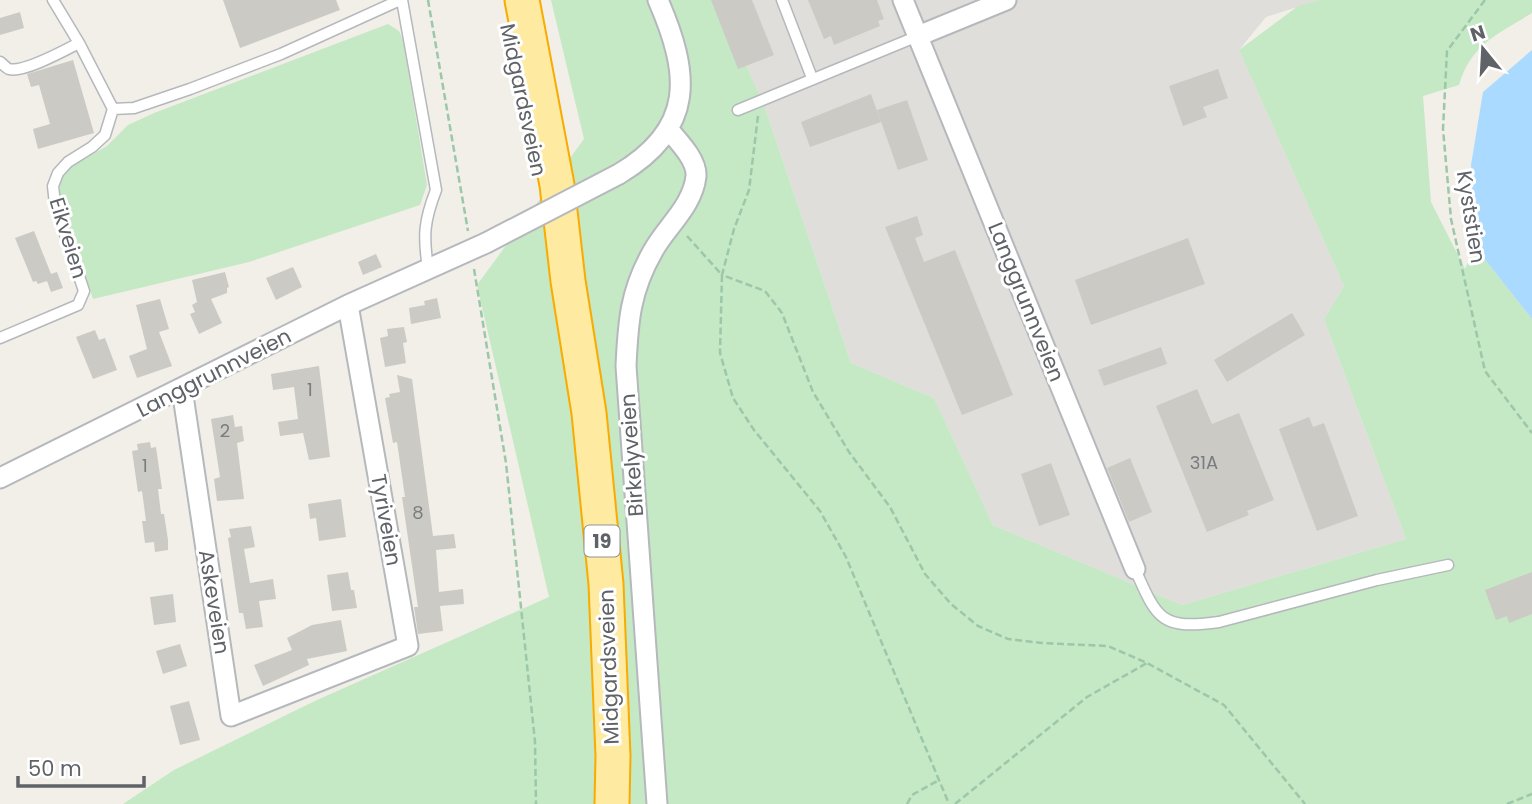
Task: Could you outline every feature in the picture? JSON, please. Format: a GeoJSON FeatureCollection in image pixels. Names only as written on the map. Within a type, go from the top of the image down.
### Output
{"type":"FeatureCollection","features":[{"type":"Feature","properties":{"kind":"highway","name":"Midgardsveien"},"geometry":{"type":"LineString","coordinates":[[502,0],[543,191],[568,281]]}},
{"type":"Feature","properties":{"kind":"highway","name":"Midgardsveien"},"geometry":{"type":"LineString","coordinates":[[522,0],[557,185],[568,281],[589,412],[606,584],[613,756],[612,804]]}},
{"type":"Feature","properties":{"kind":"street"},"geometry":{"type":"LineString","coordinates":[[658,0],[674,37],[681,66],[680,93],[669,130]]}},
{"type":"Feature","properties":{"kind":"street","name":"Langgrunnveien"},"geometry":{"type":"LineString","coordinates":[[903,0],[1135,569]]}},
{"type":"Feature","properties":{"kind":"street"},"geometry":{"type":"LineString","coordinates":[[918,36],[1006,0]]}},
{"type":"Feature","properties":{"kind":"street","name":"Langgrunnveien"},"geometry":{"type":"LineString","coordinates":[[0,478],[348,305],[478,246],[619,174],[637,163],[669,130]]}},
{"type":"Feature","properties":{"kind":"street","name":"Birkelyveien"},"geometry":{"type":"LineString","coordinates":[[657,804],[626,366],[628,318],[637,283],[654,249],[691,194],[696,174],[691,159],[669,130]]}},
{"type":"Feature","properties":{"kind":"street","name":"Tyriveien"},"geometry":{"type":"LineString","coordinates":[[325,679],[408,646],[348,305]]}},
{"type":"Feature","properties":{"kind":"street","name":"Askeveien"},"geometry":{"type":"LineString","coordinates":[[182,389],[231,716],[325,679]]}},
{"type":"Feature","properties":{"kind":"lane"},"geometry":{"type":"LineString","coordinates":[[53,0],[114,109],[134,108],[201,85],[281,54],[401,0],[436,190],[426,215],[424,237],[428,268]]}},
{"type":"Feature","properties":{"kind":"lane"},"geometry":{"type":"LineString","coordinates":[[782,0],[812,78]]}},
{"type":"Feature","properties":{"kind":"lane"},"geometry":{"type":"LineString","coordinates":[[738,110],[918,36]]}},
{"type":"Feature","properties":{"kind":"lane"},"geometry":{"type":"LineString","coordinates":[[0,62],[15,69],[42,62],[79,43]]}},
{"type":"Feature","properties":{"kind":"lane","name":"Eikveien"},"geometry":{"type":"LineString","coordinates":[[0,338],[78,305],[84,291],[55,204],[53,186],[58,173],[68,162],[105,135],[114,109]]}},
{"type":"Feature","properties":{"kind":"lane"},"geometry":{"type":"LineString","coordinates":[[1135,569],[1147,596],[1165,620],[1176,625],[1192,626],[1219,622],[1377,580],[1448,565]]}},
{"type":"Feature","properties":{"kind":"path"},"geometry":{"type":"LineString","coordinates":[[428,0],[478,246],[506,463],[535,742],[536,804]]}},
{"type":"Feature","properties":{"kind":"path","name":"Kyststien"},"geometry":{"type":"LineString","coordinates":[[1485,0],[1447,51],[1443,129],[1451,219],[1485,371],[1532,433]]}},
{"type":"Feature","properties":{"kind":"path"},"geometry":{"type":"LineString","coordinates":[[761,99],[749,190],[734,229],[722,275],[720,353],[733,398],[754,430],[820,511],[846,557],[949,804]]}},
{"type":"Feature","properties":{"kind":"path"},"geometry":{"type":"LineString","coordinates":[[674,222],[722,275],[765,291],[782,313],[813,392],[849,452],[890,507],[925,573],[951,604],[978,626],[1008,639],[1108,646],[1147,663],[1224,705],[1304,804]]}},
{"type":"Feature","properties":{"kind":"path"},"geometry":{"type":"LineString","coordinates":[[955,804],[1087,697],[1147,663]]}},
{"type":"Feature","properties":{"kind":"path"},"geometry":{"type":"LineString","coordinates":[[906,804],[912,795],[939,780]]}},
{"type":"Feature","properties":{"kind":"path"},"geometry":{"type":"LineString","coordinates":[[1507,804],[1532,794]]}},
{"type":"Feature","properties":{"kind":"shaded area"},"geometry":{"type":"Polygon","coordinates":[[[717,0],[1319,0],[1266,17],[1239,50],[1344,286],[1324,319],[1406,539],[1182,605],[993,525],[934,398],[851,363],[764,105],[717,0]]]}},
{"type":"Feature","properties":{"kind":"green space"},"geometry":{"type":"Polygon","coordinates":[[[551,0],[717,0],[764,105],[851,363],[934,398],[993,525],[1182,605],[1406,539],[1324,319],[1344,286],[1239,50],[1298,6],[1319,0],[1532,0],[1532,13],[1497,34],[1478,50],[1464,71],[1459,85],[1423,96],[1431,202],[1465,269],[1475,247],[1532,319],[1532,804],[123,804],[174,770],[317,700],[549,597],[477,285],[584,139],[551,0]]]}},
{"type":"Feature","properties":{"kind":"green space"},"geometry":{"type":"Polygon","coordinates":[[[388,24],[399,31],[403,40],[427,185],[420,205],[249,262],[93,299],[60,197],[60,184],[64,173],[70,167],[107,146],[128,125],[154,113],[388,24]]]}},
{"type":"Feature","properties":{"kind":"water"},"geometry":{"type":"Polygon","coordinates":[[[1532,50],[1532,319],[1475,247],[1471,165],[1483,92],[1532,50]]]}},
{"type":"Feature","properties":{"kind":"building"},"geometry":{"type":"Polygon","coordinates":[[[223,0],[336,0],[340,10],[240,48],[223,0]]]}},
{"type":"Feature","properties":{"kind":"building"},"geometry":{"type":"Polygon","coordinates":[[[711,0],[752,0],[774,55],[738,69],[711,0]]]}},
{"type":"Feature","properties":{"kind":"building"},"geometry":{"type":"Polygon","coordinates":[[[808,0],[877,0],[884,19],[878,21],[880,26],[834,45],[831,36],[824,39],[808,0]]]}},
{"type":"Feature","properties":{"kind":"building"},"geometry":{"type":"Polygon","coordinates":[[[20,12],[24,28],[0,35],[0,18],[20,12]]]}},
{"type":"Feature","properties":{"kind":"building"},"geometry":{"type":"Polygon","coordinates":[[[73,60],[94,133],[38,149],[33,129],[50,124],[39,85],[31,87],[27,74],[73,60]]]}},
{"type":"Feature","properties":{"kind":"building"},"geometry":{"type":"Polygon","coordinates":[[[1218,69],[1228,98],[1203,107],[1207,117],[1183,126],[1169,86],[1218,69]]]}},
{"type":"Feature","properties":{"kind":"building"},"geometry":{"type":"Polygon","coordinates":[[[871,94],[881,122],[810,147],[801,122],[871,94]]]}},
{"type":"Feature","properties":{"kind":"building"},"geometry":{"type":"Polygon","coordinates":[[[907,100],[928,160],[898,170],[877,110],[907,100]]]}},
{"type":"Feature","properties":{"kind":"building"},"geometry":{"type":"Polygon","coordinates":[[[917,216],[923,235],[915,238],[924,262],[955,250],[1013,395],[962,415],[885,227],[917,216]]]}},
{"type":"Feature","properties":{"kind":"building"},"geometry":{"type":"Polygon","coordinates":[[[34,231],[51,274],[57,272],[63,288],[51,292],[47,281],[38,284],[33,282],[15,238],[34,231]]]}},
{"type":"Feature","properties":{"kind":"building"},"geometry":{"type":"Polygon","coordinates":[[[1188,238],[1205,284],[1091,325],[1075,280],[1188,238]]]}},
{"type":"Feature","properties":{"kind":"building"},"geometry":{"type":"Polygon","coordinates":[[[376,254],[382,267],[363,275],[358,262],[376,254]]]}},
{"type":"Feature","properties":{"kind":"building"},"geometry":{"type":"Polygon","coordinates":[[[293,267],[302,287],[276,300],[266,278],[293,267]]]}},
{"type":"Feature","properties":{"kind":"building"},"geometry":{"type":"Polygon","coordinates":[[[225,272],[229,287],[227,293],[211,299],[222,323],[199,334],[190,314],[195,312],[192,305],[197,302],[192,280],[225,272]]]}},
{"type":"Feature","properties":{"kind":"building"},"geometry":{"type":"Polygon","coordinates":[[[437,298],[441,318],[411,324],[409,308],[425,305],[424,301],[437,298]]]}},
{"type":"Feature","properties":{"kind":"building"},"geometry":{"type":"Polygon","coordinates":[[[160,299],[169,329],[159,332],[172,366],[137,378],[129,356],[147,349],[136,305],[160,299]]]}},
{"type":"Feature","properties":{"kind":"building"},"geometry":{"type":"Polygon","coordinates":[[[1292,313],[1305,335],[1227,382],[1214,360],[1292,313]]]}},
{"type":"Feature","properties":{"kind":"building"},"geometry":{"type":"Polygon","coordinates":[[[404,327],[407,342],[403,343],[406,363],[385,367],[380,338],[388,336],[387,329],[404,327]]]}},
{"type":"Feature","properties":{"kind":"building"},"geometry":{"type":"Polygon","coordinates":[[[95,330],[99,340],[105,338],[117,370],[93,379],[76,337],[95,330]]]}},
{"type":"Feature","properties":{"kind":"building"},"geometry":{"type":"Polygon","coordinates":[[[1161,347],[1167,364],[1104,386],[1098,370],[1161,347]]]}},
{"type":"Feature","properties":{"kind":"building"},"geometry":{"type":"Polygon","coordinates":[[[319,366],[330,457],[309,460],[303,433],[280,436],[278,422],[298,419],[294,387],[273,390],[271,374],[319,366]]]}},
{"type":"Feature","properties":{"kind":"building"},"geometry":{"type":"Polygon","coordinates":[[[397,375],[412,379],[433,536],[454,534],[456,548],[436,550],[439,592],[463,589],[464,604],[440,606],[443,631],[418,634],[414,607],[418,607],[402,497],[405,497],[397,442],[393,443],[385,398],[390,397],[389,394],[400,392],[397,375]]]}},
{"type":"Feature","properties":{"kind":"building"},"geometry":{"type":"Polygon","coordinates":[[[1197,389],[1212,424],[1239,413],[1274,500],[1247,511],[1249,515],[1207,532],[1156,406],[1197,389]]]}},
{"type":"Feature","properties":{"kind":"building"},"geometry":{"type":"Polygon","coordinates":[[[233,415],[235,427],[242,426],[244,441],[237,443],[244,499],[217,501],[214,479],[220,477],[211,419],[233,415]]]}},
{"type":"Feature","properties":{"kind":"building"},"geometry":{"type":"Polygon","coordinates":[[[1309,417],[1313,427],[1324,423],[1358,516],[1317,531],[1279,429],[1309,417]]]}},
{"type":"Feature","properties":{"kind":"building"},"geometry":{"type":"Polygon","coordinates":[[[150,442],[151,448],[156,447],[162,489],[158,489],[161,514],[164,514],[168,540],[168,550],[155,552],[154,542],[145,543],[142,521],[146,521],[142,491],[138,492],[132,451],[138,450],[137,444],[150,442]]]}},
{"type":"Feature","properties":{"kind":"building"},"geometry":{"type":"Polygon","coordinates":[[[1130,458],[1152,512],[1129,522],[1107,468],[1130,458]]]}},
{"type":"Feature","properties":{"kind":"building"},"geometry":{"type":"Polygon","coordinates":[[[1051,463],[1070,515],[1039,526],[1021,474],[1051,463]]]}},
{"type":"Feature","properties":{"kind":"building"},"geometry":{"type":"Polygon","coordinates":[[[341,499],[346,537],[319,541],[316,518],[310,519],[308,504],[341,499]]]}},
{"type":"Feature","properties":{"kind":"building"},"geometry":{"type":"Polygon","coordinates":[[[251,526],[255,547],[244,549],[250,583],[273,579],[276,599],[259,601],[263,627],[246,629],[243,613],[239,613],[228,538],[231,537],[229,529],[251,526]]]}},
{"type":"Feature","properties":{"kind":"building"},"geometry":{"type":"Polygon","coordinates":[[[348,572],[357,608],[332,611],[327,575],[348,572]]]}},
{"type":"Feature","properties":{"kind":"building"},"geometry":{"type":"Polygon","coordinates":[[[1532,572],[1532,614],[1509,623],[1507,616],[1496,620],[1485,590],[1532,572]]]}},
{"type":"Feature","properties":{"kind":"building"},"geometry":{"type":"Polygon","coordinates":[[[173,594],[176,622],[154,625],[150,597],[173,594]]]}},
{"type":"Feature","properties":{"kind":"building"},"geometry":{"type":"Polygon","coordinates":[[[341,620],[347,651],[307,659],[309,665],[263,686],[254,665],[292,650],[287,638],[312,625],[341,620]]]}},
{"type":"Feature","properties":{"kind":"building"},"geometry":{"type":"Polygon","coordinates":[[[180,644],[187,666],[163,674],[156,651],[180,644]]]}},
{"type":"Feature","properties":{"kind":"building"},"geometry":{"type":"Polygon","coordinates":[[[189,701],[200,740],[180,745],[170,706],[189,701]]]}}]}
